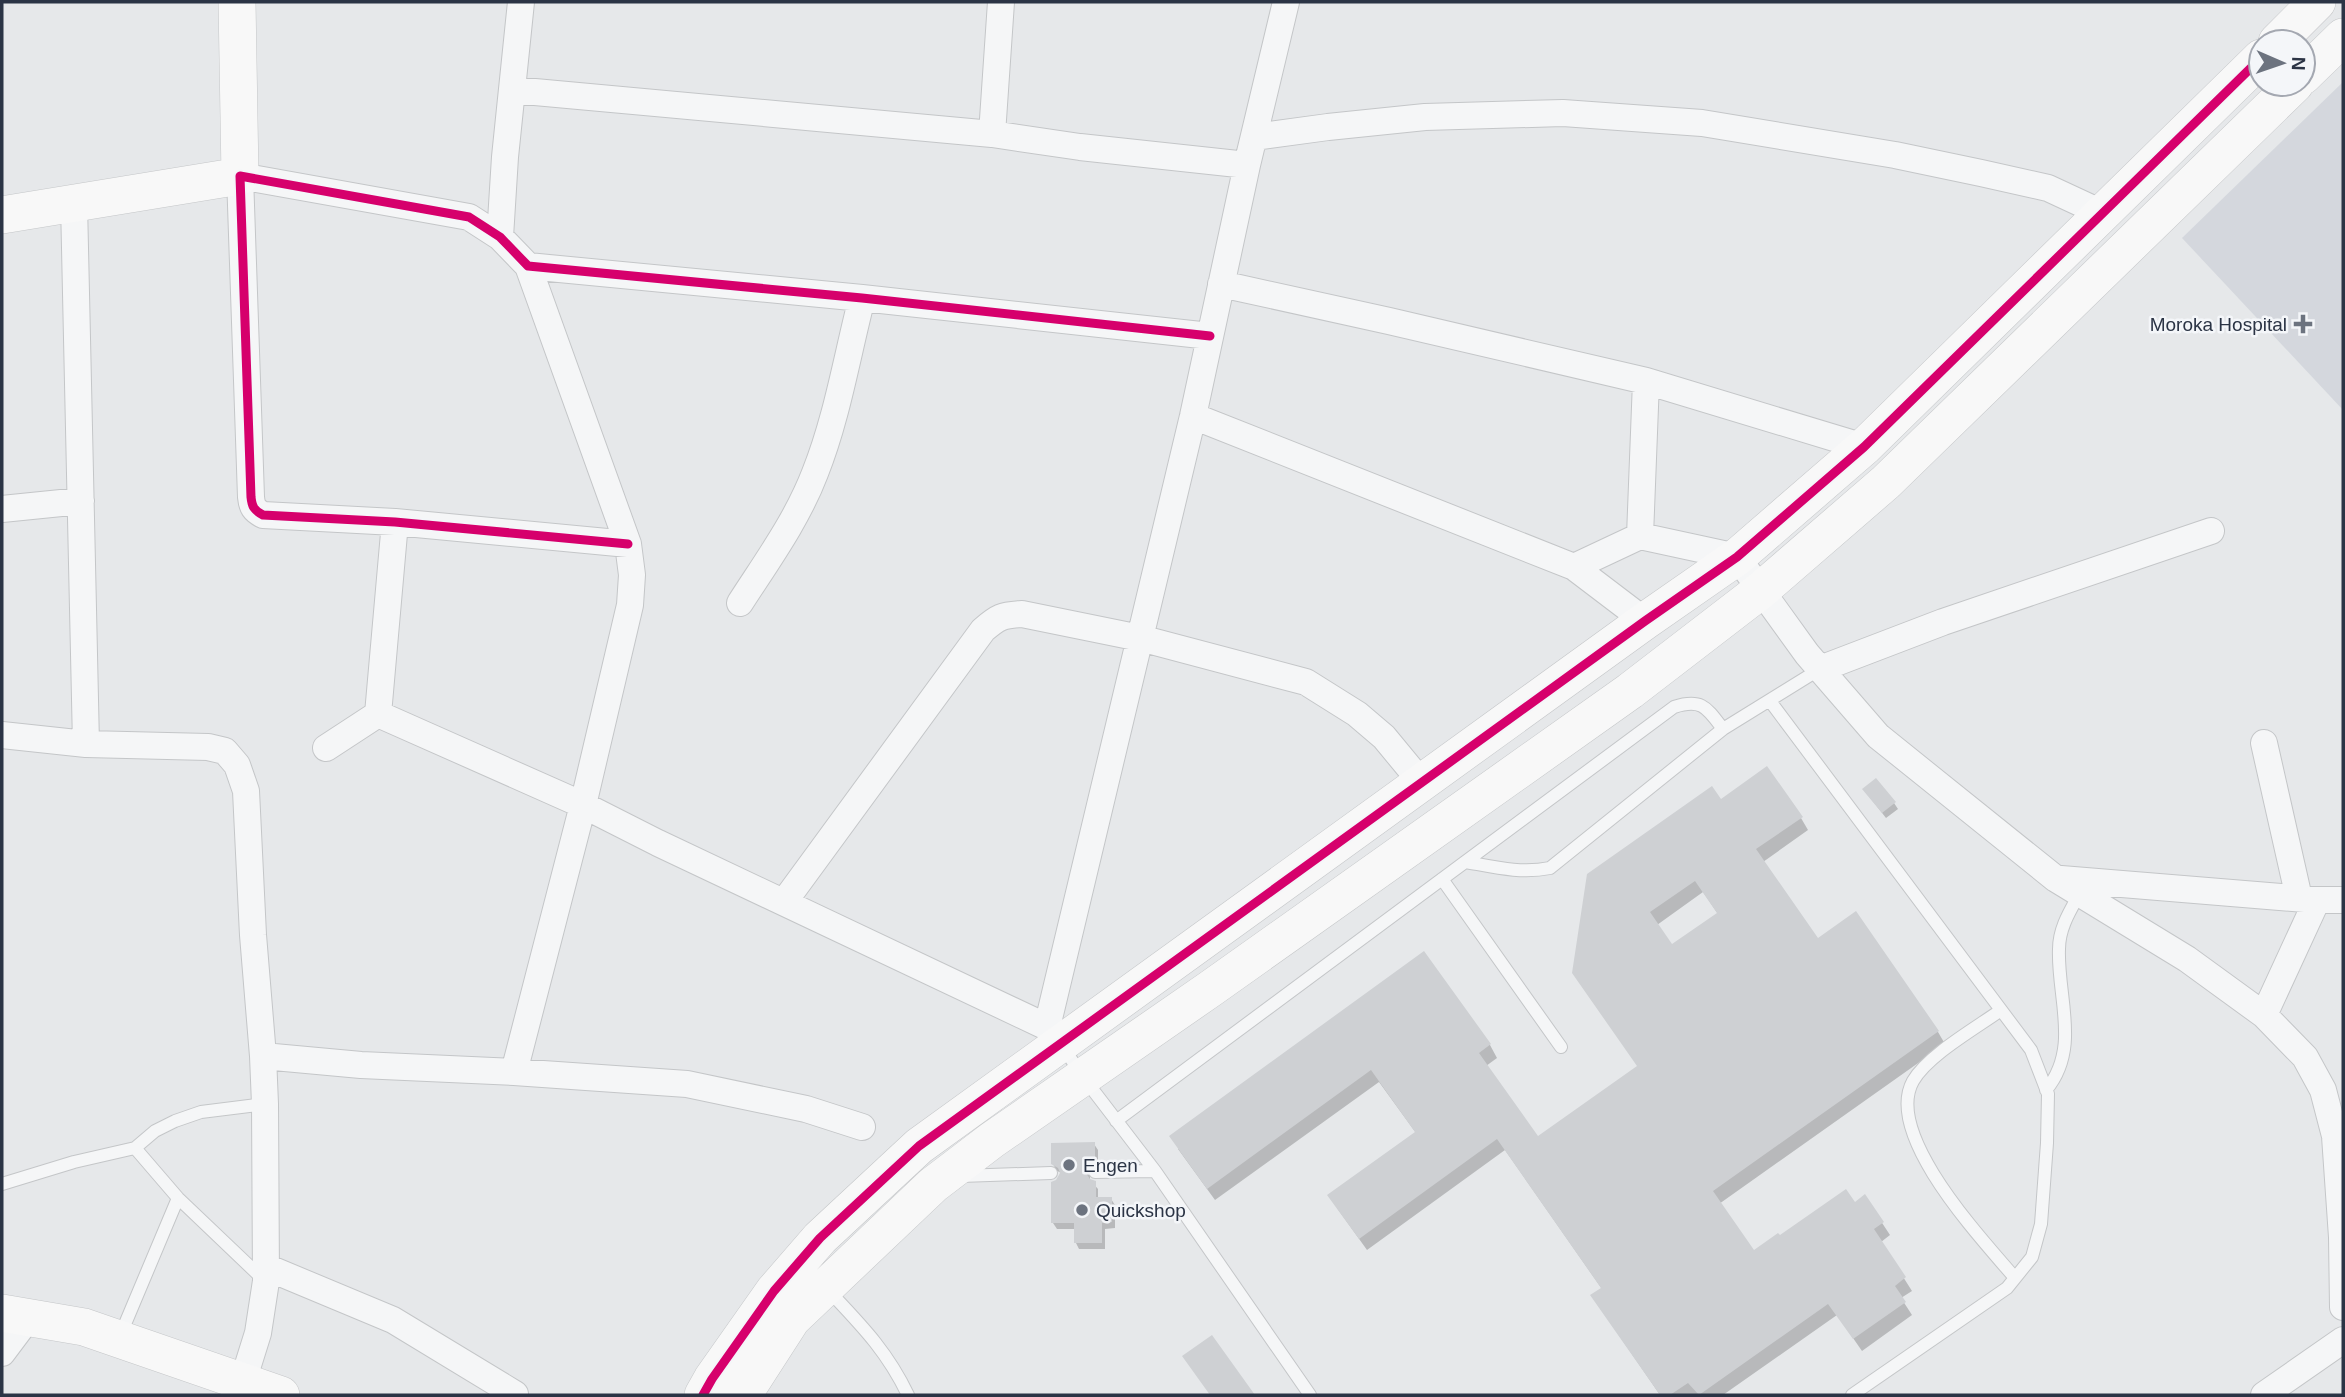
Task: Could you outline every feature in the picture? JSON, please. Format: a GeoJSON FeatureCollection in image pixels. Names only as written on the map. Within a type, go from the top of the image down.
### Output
{"type":"FeatureCollection","features":[{"type":"Feature","properties":{"kind":"street"},"geometry":{"type":"LineString","coordinates":[[237,2],[240,176],[252,506],[263,514],[395,522],[628,544]]}},
{"type":"Feature","properties":{"kind":"street"},"geometry":{"type":"LineString","coordinates":[[500,237],[505,157],[521,2]]}},
{"type":"Feature","properties":{"kind":"street"},"geometry":{"type":"LineString","coordinates":[[992,134],[1000,2]]}},
{"type":"Feature","properties":{"kind":"street"},"geometry":{"type":"LineString","coordinates":[[1054,1035],[1140,638],[1286,2]]}},
{"type":"Feature","properties":{"kind":"street"},"geometry":{"type":"LineString","coordinates":[[2291,28],[2317,2]]}},
{"type":"Feature","properties":{"kind":"street"},"geometry":{"type":"LineString","coordinates":[[2317,62],[2343,37]]}},
{"type":"Feature","properties":{"kind":"street"},"geometry":{"type":"LineString","coordinates":[[703,1395],[774,1291],[820,1238],[919,1146],[1054,1035],[1422,783],[1737,557],[1864,447],[2247,72]]}},
{"type":"Feature","properties":{"kind":"street"},"geometry":{"type":"LineString","coordinates":[[513,90],[992,134],[1080,147],[1247,165]]}},
{"type":"Feature","properties":{"kind":"street"},"geometry":{"type":"LineString","coordinates":[[743,1395],[792,1319],[944,1176],[1618,699],[1760,592],[1886,481],[2281,98]]}},
{"type":"Feature","properties":{"kind":"street"},"geometry":{"type":"LineString","coordinates":[[1254,137],[1425,117],[1563,113],[1702,123],[1895,155],[2048,188],[2104,214]]}},
{"type":"Feature","properties":{"kind":"street"},"geometry":{"type":"LineString","coordinates":[[2,215],[240,176],[469,217],[500,237],[528,266],[628,544],[632,575],[630,606],[583,805],[514,1072]]}},
{"type":"Feature","properties":{"kind":"street"},"geometry":{"type":"LineString","coordinates":[[74,203],[86,744]]}},
{"type":"Feature","properties":{"kind":"street"},"geometry":{"type":"LineString","coordinates":[[528,266],[862,298],[1210,336]]}},
{"type":"Feature","properties":{"kind":"street"},"geometry":{"type":"LineString","coordinates":[[1221,284],[1646,382],[1864,447]]}},
{"type":"Feature","properties":{"kind":"street"},"geometry":{"type":"LineString","coordinates":[[740,603],[797,514],[815,474],[826,443],[862,298]]}},
{"type":"Feature","properties":{"kind":"street"},"geometry":{"type":"LineString","coordinates":[[1640,536],[1646,382]]}},
{"type":"Feature","properties":{"kind":"street"},"geometry":{"type":"LineString","coordinates":[[1193,416],[1574,567],[1645,621]]}},
{"type":"Feature","properties":{"kind":"street"},"geometry":{"type":"LineString","coordinates":[[2,509],[81,501]]}},
{"type":"Feature","properties":{"kind":"street"},"geometry":{"type":"LineString","coordinates":[[378,714],[395,522]]}},
{"type":"Feature","properties":{"kind":"street"},"geometry":{"type":"LineString","coordinates":[[1820,669],[1943,622],[2211,531]]}},
{"type":"Feature","properties":{"kind":"street"},"geometry":{"type":"LineString","coordinates":[[1574,567],[1640,536],[1737,557],[1760,592],[1820,669],[1878,736],[2056,879],[2187,959],[2264,1015],[2305,1057],[2323,1090],[2335,1136],[2342,1237],[2343,1307]]}},
{"type":"Feature","properties":{"kind":"street"},"geometry":{"type":"LineString","coordinates":[[784,902],[983,630],[997,617],[1022,614],[1140,638],[1306,682],[1357,714],[1384,737],[1422,783]]}},
{"type":"Feature","properties":{"kind":"street"},"geometry":{"type":"LineString","coordinates":[[326,748],[378,714]]}},
{"type":"Feature","properties":{"kind":"street"},"geometry":{"type":"LineString","coordinates":[[378,714],[583,805],[1054,1035]]}},
{"type":"Feature","properties":{"kind":"street"},"geometry":{"type":"LineString","coordinates":[[2,735],[86,744],[208,747],[225,751],[237,765],[246,790],[265,1104],[266,1274],[258,1333],[243,1388]]}},
{"type":"Feature","properties":{"kind":"street"},"geometry":{"type":"LineString","coordinates":[[2264,743],[2320,899],[2264,1015]]}},
{"type":"Feature","properties":{"kind":"street"},"geometry":{"type":"LineString","coordinates":[[2056,879],[2320,899]]}},
{"type":"Feature","properties":{"kind":"street"},"geometry":{"type":"LineString","coordinates":[[263,1056],[361,1065],[687,1084],[806,1109],[862,1127]]}},
{"type":"Feature","properties":{"kind":"street"},"geometry":{"type":"LineString","coordinates":[[266,1274],[393,1320],[514,1394]]}},
{"type":"Feature","properties":{"kind":"street"},"geometry":{"type":"LineString","coordinates":[[2,1353],[15,1315],[84,1327],[243,1388],[281,1395]]}},
{"type":"Feature","properties":{"kind":"street"},"geometry":{"type":"LineString","coordinates":[[2264,1395],[2343,1340]]}},
{"type":"Feature","properties":{"kind":"lane"},"geometry":{"type":"LineString","coordinates":[[1466,862],[1512,870],[1550,868],[1723,729],[1820,669]]}},
{"type":"Feature","properties":{"kind":"lane"},"geometry":{"type":"LineString","coordinates":[[1116,1121],[1674,707],[1689,702],[1705,706],[1723,729]]}},
{"type":"Feature","properties":{"kind":"lane"},"geometry":{"type":"LineString","coordinates":[[1770,702],[2031,1050],[2046,1090],[2047,1143],[2041,1224],[2032,1257],[2007,1287],[1852,1395]]}},
{"type":"Feature","properties":{"kind":"lane"},"geometry":{"type":"LineString","coordinates":[[1442,879],[1560,1047]]}},
{"type":"Feature","properties":{"kind":"lane"},"geometry":{"type":"LineString","coordinates":[[2046,1090],[2058,1076],[2065,1045],[2065,1011],[2059,949],[2062,927],[2080,893]]}},
{"type":"Feature","properties":{"kind":"lane"},"geometry":{"type":"LineString","coordinates":[[2001,1010],[1930,1061],[1912,1082],[1908,1107],[1918,1148],[1955,1208],[2015,1278]]}},
{"type":"Feature","properties":{"kind":"lane"},"geometry":{"type":"LineString","coordinates":[[1054,1035],[1155,1171],[1310,1395]]}},
{"type":"Feature","properties":{"kind":"lane"},"geometry":{"type":"LineString","coordinates":[[2,1184],[135,1147],[175,1121],[201,1112],[265,1104]]}},
{"type":"Feature","properties":{"kind":"lane"},"geometry":{"type":"LineString","coordinates":[[135,1147],[178,1198],[266,1274]]}},
{"type":"Feature","properties":{"kind":"lane"},"geometry":{"type":"LineString","coordinates":[[1096,1172],[1155,1171]]}},
{"type":"Feature","properties":{"kind":"lane"},"geometry":{"type":"LineString","coordinates":[[944,1176],[1051,1172]]}},
{"type":"Feature","properties":{"kind":"lane"},"geometry":{"type":"LineString","coordinates":[[119,1340],[178,1198]]}},
{"type":"Feature","properties":{"kind":"lane"},"geometry":{"type":"LineString","coordinates":[[826,1288],[868,1332],[895,1367],[908,1395]]}},
{"type":"Feature","properties":{"kind":"shaded area","name":"Moroka Hospital"},"geometry":{"type":"Polygon","coordinates":[[[2343,82],[2343,410],[2182,238],[2343,82]]]}},
{"type":"Feature","properties":{"kind":"building"},"geometry":{"type":"Polygon","coordinates":[[[1767,766],[1803,817],[1756,849],[1818,938],[1856,911],[1939,1031],[1713,1191],[1754,1250],[1846,1189],[1855,1202],[1865,1194],[1884,1222],[1874,1229],[1906,1277],[1895,1286],[1906,1302],[1853,1339],[1828,1304],[1699,1395],[1688,1383],[1670,1395],[1660,1395],[1590,1295],[1601,1288],[1497,1139],[1359,1239],[1327,1195],[1415,1132],[1371,1070],[1207,1189],[1169,1136],[1424,951],[1491,1044],[1479,1053],[1538,1136],[1637,1066],[1572,973],[1587,874],[1712,786],[1721,799],[1767,766]],[[1695,881],[1650,912],[1672,944],[1717,913],[1695,881]]]}},
{"type":"Feature","properties":{"kind":"building"},"geometry":{"type":"Polygon","coordinates":[[[1876,778],[1896,802],[1882,813],[1862,789],[1876,778]]]}},
{"type":"Feature","properties":{"kind":"building"},"geometry":{"type":"Polygon","coordinates":[[[1095,1142],[1095,1163],[1088,1167],[1086,1173],[1090,1179],[1096,1181],[1096,1197],[1112,1197],[1112,1222],[1102,1223],[1102,1243],[1074,1243],[1074,1223],[1051,1223],[1051,1182],[1056,1180],[1060,1173],[1058,1168],[1051,1164],[1051,1143],[1095,1142]]]}},
{"type":"Feature","properties":{"kind":"building"},"geometry":{"type":"Polygon","coordinates":[[[1212,1335],[1255,1395],[1210,1395],[1182,1356],[1212,1335]]]}},
{"type":"Feature","properties":{"kind":"cycle path"},"geometry":{"type":"LineString","coordinates":[[703,1395],[774,1291],[820,1238],[919,1146],[1737,557],[1864,447],[2247,72]]}},
{"type":"Feature","properties":{"kind":"cycle path"},"geometry":{"type":"LineString","coordinates":[[628,544],[395,522],[263,515],[256,510],[251,497],[240,176],[469,217],[500,237],[528,266],[862,298],[1210,336]]}},
{"type":"Feature","properties":{"kind":"place","name":"Moroka Hospital"},"geometry":{"type":"Point","coordinates":[2303,324]}},
{"type":"Feature","properties":{"kind":"place","name":"Engen"},"geometry":{"type":"Point","coordinates":[1069,1165]}},
{"type":"Feature","properties":{"kind":"place","name":"Quickshop"},"geometry":{"type":"Point","coordinates":[1082,1210]}}]}
